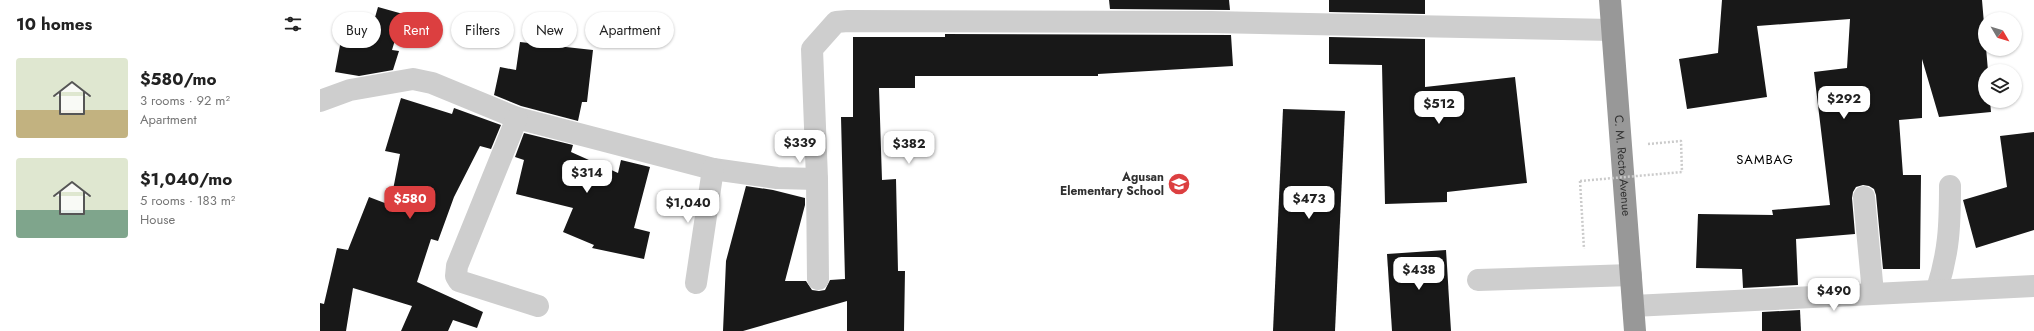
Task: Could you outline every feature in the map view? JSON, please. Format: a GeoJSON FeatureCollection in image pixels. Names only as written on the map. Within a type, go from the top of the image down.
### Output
{"type":"FeatureCollection","features":[{"type":"Feature","properties":{"kind":"highway","name":"C. M. Recto Avenue"},"geometry":{"type":"LineString","coordinates":[[1610,0],[1635,331]]}},
{"type":"Feature","properties":{"kind":"street"},"geometry":{"type":"LineString","coordinates":[[818,279],[817,179],[812,49],[836,22],[1211,22],[1612,30]]}},
{"type":"Feature","properties":{"kind":"street"},"geometry":{"type":"LineString","coordinates":[[320,101],[350,90],[413,79],[432,83],[517,118],[713,169],[777,178],[817,179]]}},
{"type":"Feature","properties":{"kind":"street"},"geometry":{"type":"LineString","coordinates":[[517,118],[457,266],[456,276],[459,281],[538,306]]}},
{"type":"Feature","properties":{"kind":"street"},"geometry":{"type":"LineString","coordinates":[[696,283],[713,169]]}},
{"type":"Feature","properties":{"kind":"street"},"geometry":{"type":"LineString","coordinates":[[1937,289],[1946,263],[1950,236],[1950,186]]}},
{"type":"Feature","properties":{"kind":"street"},"geometry":{"type":"LineString","coordinates":[[1864,197],[1873,293]]}},
{"type":"Feature","properties":{"kind":"street"},"geometry":{"type":"LineString","coordinates":[[1478,280],[1631,275]]}},
{"type":"Feature","properties":{"kind":"street"},"geometry":{"type":"LineString","coordinates":[[1633,306],[1937,289],[2034,286]]}},
{"type":"Feature","properties":{"kind":"path"},"geometry":{"type":"LineString","coordinates":[[1581,218],[1580,181],[1682,172],[1681,141],[1621,147]]}},
{"type":"Feature","properties":{"kind":"building"},"geometry":{"type":"Polygon","coordinates":[[[1109,0],[1229,0],[1230,10],[1110,9],[1109,0]]]}},
{"type":"Feature","properties":{"kind":"building"},"geometry":{"type":"Polygon","coordinates":[[[1329,0],[1425,0],[1425,14],[1329,12],[1329,0]]]}},
{"type":"Feature","properties":{"kind":"building"},"geometry":{"type":"Polygon","coordinates":[[[1722,0],[1982,0],[1983,12],[1978,12],[1978,56],[1987,56],[1987,64],[1978,64],[1978,108],[1991,108],[1991,112],[1939,117],[1922,59],[1922,118],[1899,120],[1903,175],[1921,175],[1920,269],[1883,269],[1876,195],[1874,189],[1863,185],[1856,187],[1852,198],[1855,234],[1796,239],[1798,285],[1743,288],[1742,269],[1696,268],[1698,214],[1773,215],[1772,210],[1830,205],[1814,72],[1847,68],[1850,19],[1757,26],[1767,97],[1687,109],[1679,59],[1718,53],[1722,0]]]}},
{"type":"Feature","properties":{"kind":"building"},"geometry":{"type":"Polygon","coordinates":[[[378,7],[396,12],[389,12],[389,48],[399,51],[393,70],[359,76],[335,72],[340,48],[381,48],[381,12],[377,12],[378,7]]]}},
{"type":"Feature","properties":{"kind":"building"},"geometry":{"type":"Polygon","coordinates":[[[945,34],[1231,35],[1233,66],[1098,74],[1098,76],[915,76],[915,88],[879,88],[882,180],[896,179],[898,271],[905,271],[904,331],[847,331],[847,301],[743,331],[723,331],[726,261],[746,186],[773,190],[805,198],[805,205],[785,281],[806,281],[812,290],[819,291],[825,290],[830,280],[845,279],[841,117],[853,117],[853,37],[945,37],[945,34]]]}},
{"type":"Feature","properties":{"kind":"building"},"geometry":{"type":"Polygon","coordinates":[[[1329,37],[1425,39],[1425,87],[1515,77],[1527,183],[1447,192],[1447,202],[1385,204],[1382,65],[1329,64],[1329,37]]]}},
{"type":"Feature","properties":{"kind":"building"},"geometry":{"type":"Polygon","coordinates":[[[520,42],[522,42],[522,48],[575,48],[593,50],[587,102],[582,102],[578,121],[521,106],[494,95],[500,67],[516,70],[520,42]]]}},
{"type":"Feature","properties":{"kind":"building"},"geometry":{"type":"Polygon","coordinates":[[[401,98],[452,114],[454,108],[501,125],[491,149],[480,146],[454,197],[438,241],[431,239],[417,282],[483,312],[477,328],[453,320],[448,331],[401,331],[412,306],[353,288],[346,331],[320,331],[320,303],[324,304],[337,248],[348,250],[369,197],[390,205],[400,154],[385,151],[401,98]]]}},
{"type":"Feature","properties":{"kind":"building"},"geometry":{"type":"Polygon","coordinates":[[[1283,109],[1345,111],[1335,331],[1273,331],[1283,109]]]}},
{"type":"Feature","properties":{"kind":"building"},"geometry":{"type":"Polygon","coordinates":[[[2034,132],[2034,230],[1976,248],[1963,200],[2007,187],[2000,136],[2034,132]]]}},
{"type":"Feature","properties":{"kind":"building"},"geometry":{"type":"Polygon","coordinates":[[[524,133],[573,145],[571,152],[618,173],[621,160],[650,167],[634,228],[650,232],[644,259],[592,248],[594,245],[563,232],[573,208],[516,194],[524,160],[515,157],[524,133]]]}},
{"type":"Feature","properties":{"kind":"building"},"geometry":{"type":"Polygon","coordinates":[[[1446,250],[1451,331],[1392,331],[1387,254],[1446,250]]]}},
{"type":"Feature","properties":{"kind":"building"},"geometry":{"type":"Polygon","coordinates":[[[1800,310],[1801,331],[1762,331],[1762,312],[1800,310]]]}},
{"type":"Feature","properties":{"kind":"place","name":"Agusan Elementary School"},"geometry":{"type":"Point","coordinates":[1179,184]}},
{"type":"Feature","properties":{"kind":"district","name":"SAMBAG"},"geometry":{"type":"Point","coordinates":[1765,159]}}]}
